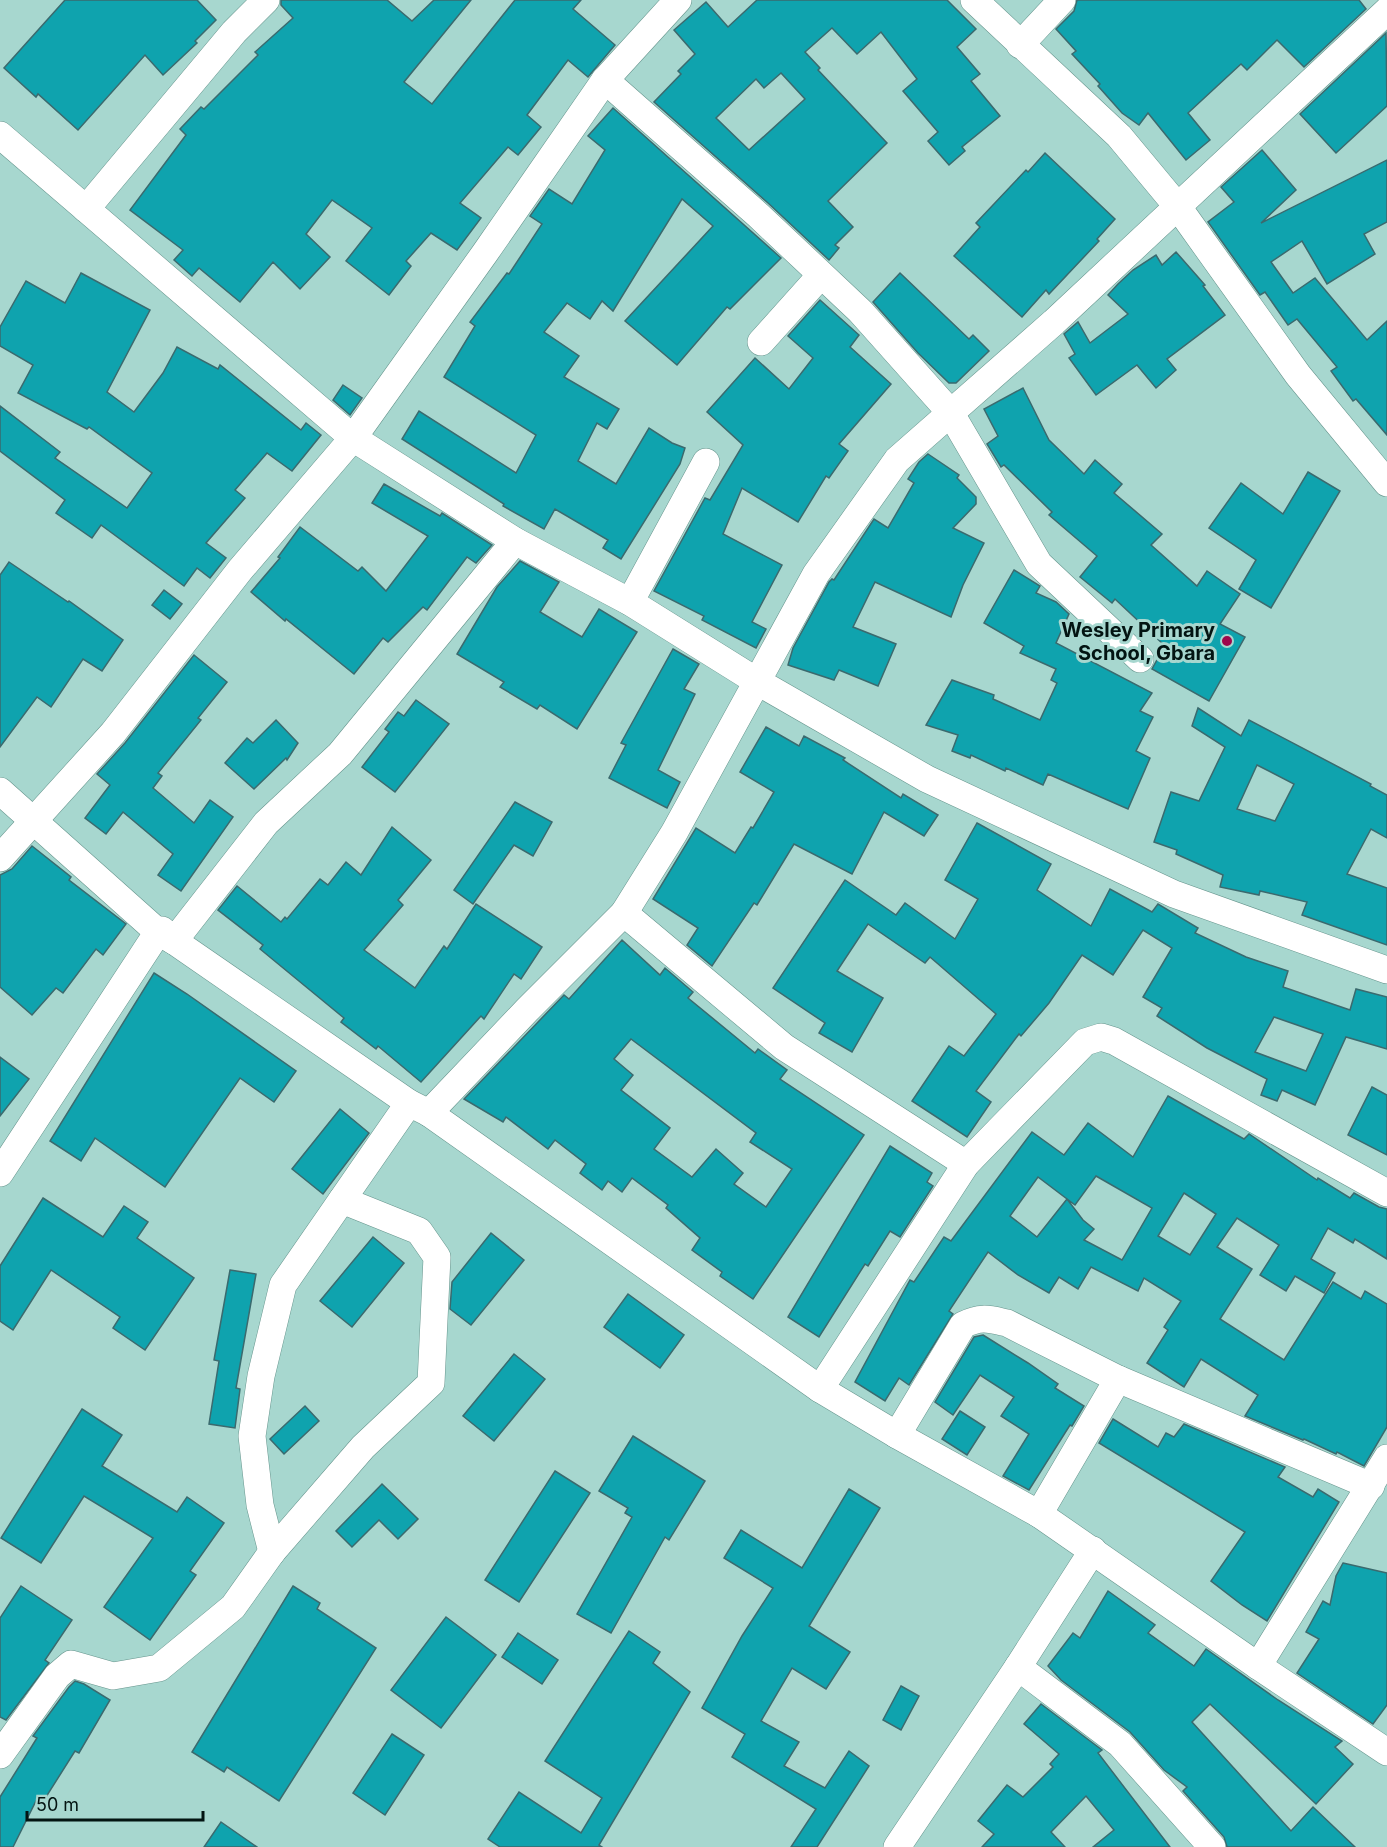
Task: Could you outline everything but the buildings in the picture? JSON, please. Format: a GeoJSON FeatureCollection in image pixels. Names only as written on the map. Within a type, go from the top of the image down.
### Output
{"type":"FeatureCollection","features":[{"type":"Feature","properties":{"kind":"street"},"geometry":{"type":"LineString","coordinates":[[86,209],[234,33],[266,0]]}},
{"type":"Feature","properties":{"kind":"street"},"geometry":{"type":"LineString","coordinates":[[0,858],[113,733],[240,570],[353,438],[605,80],[678,0]]}},
{"type":"Feature","properties":{"kind":"street"},"geometry":{"type":"LineString","coordinates":[[974,0],[1119,136],[1178,207],[1298,375],[1386,481]]}},
{"type":"Feature","properties":{"kind":"street"},"geometry":{"type":"LineString","coordinates":[[1020,45],[1062,0]]}},
{"type":"Feature","properties":{"kind":"street"},"geometry":{"type":"LineString","coordinates":[[272,1552],[260,1506],[252,1436],[261,1376],[283,1285],[342,1200],[419,1108],[527,1010],[624,913],[674,833],[816,574],[897,460],[1054,322],[1387,11]]}},
{"type":"Feature","properties":{"kind":"street"},"geometry":{"type":"LineString","coordinates":[[605,80],[758,216],[860,311],[950,412],[1040,564],[1140,659]]}},
{"type":"Feature","properties":{"kind":"street"},"geometry":{"type":"LineString","coordinates":[[0,135],[353,438],[514,541],[630,602],[758,682],[927,779],[1174,894],[1387,970]]}},
{"type":"Feature","properties":{"kind":"street"},"geometry":{"type":"LineString","coordinates":[[761,342],[821,275]]}},
{"type":"Feature","properties":{"kind":"street"},"geometry":{"type":"LineString","coordinates":[[630,602],[706,462]]}},
{"type":"Feature","properties":{"kind":"street"},"geometry":{"type":"LineString","coordinates":[[0,1173],[166,936],[266,823],[340,754],[514,541]]}},
{"type":"Feature","properties":{"kind":"street"},"geometry":{"type":"LineString","coordinates":[[0,791],[166,936],[419,1108],[820,1389],[1039,1514],[1258,1666],[1387,1752]]}},
{"type":"Feature","properties":{"kind":"street"},"geometry":{"type":"LineString","coordinates":[[624,913],[784,1047],[966,1164]]}},
{"type":"Feature","properties":{"kind":"street"},"geometry":{"type":"LineString","coordinates":[[820,1389],[966,1164],[1085,1042],[1101,1037],[1114,1041],[1387,1193]]}},
{"type":"Feature","properties":{"kind":"street"},"geometry":{"type":"LineString","coordinates":[[0,1755],[57,1676],[71,1664],[113,1676],[159,1668],[233,1607],[272,1552],[363,1447],[431,1383],[438,1257],[419,1231],[342,1200]]}},
{"type":"Feature","properties":{"kind":"street"},"geometry":{"type":"LineString","coordinates":[[897,1435],[963,1325],[976,1318],[990,1319],[1007,1323],[1118,1379],[1371,1486]]}},
{"type":"Feature","properties":{"kind":"street"},"geometry":{"type":"LineString","coordinates":[[1039,1514],[1118,1379]]}},
{"type":"Feature","properties":{"kind":"street"},"geometry":{"type":"LineString","coordinates":[[1258,1666],[1387,1458]]}},
{"type":"Feature","properties":{"kind":"street"},"geometry":{"type":"LineString","coordinates":[[897,1847],[1018,1667],[1093,1550]]}},
{"type":"Feature","properties":{"kind":"street"},"geometry":{"type":"LineString","coordinates":[[1018,1667],[1120,1744],[1212,1847]]}},
{"type":"Feature","properties":{"kind":"place","name":"Wesley Primary School, Gbara"},"geometry":{"type":"Point","coordinates":[1227,641]}}]}
